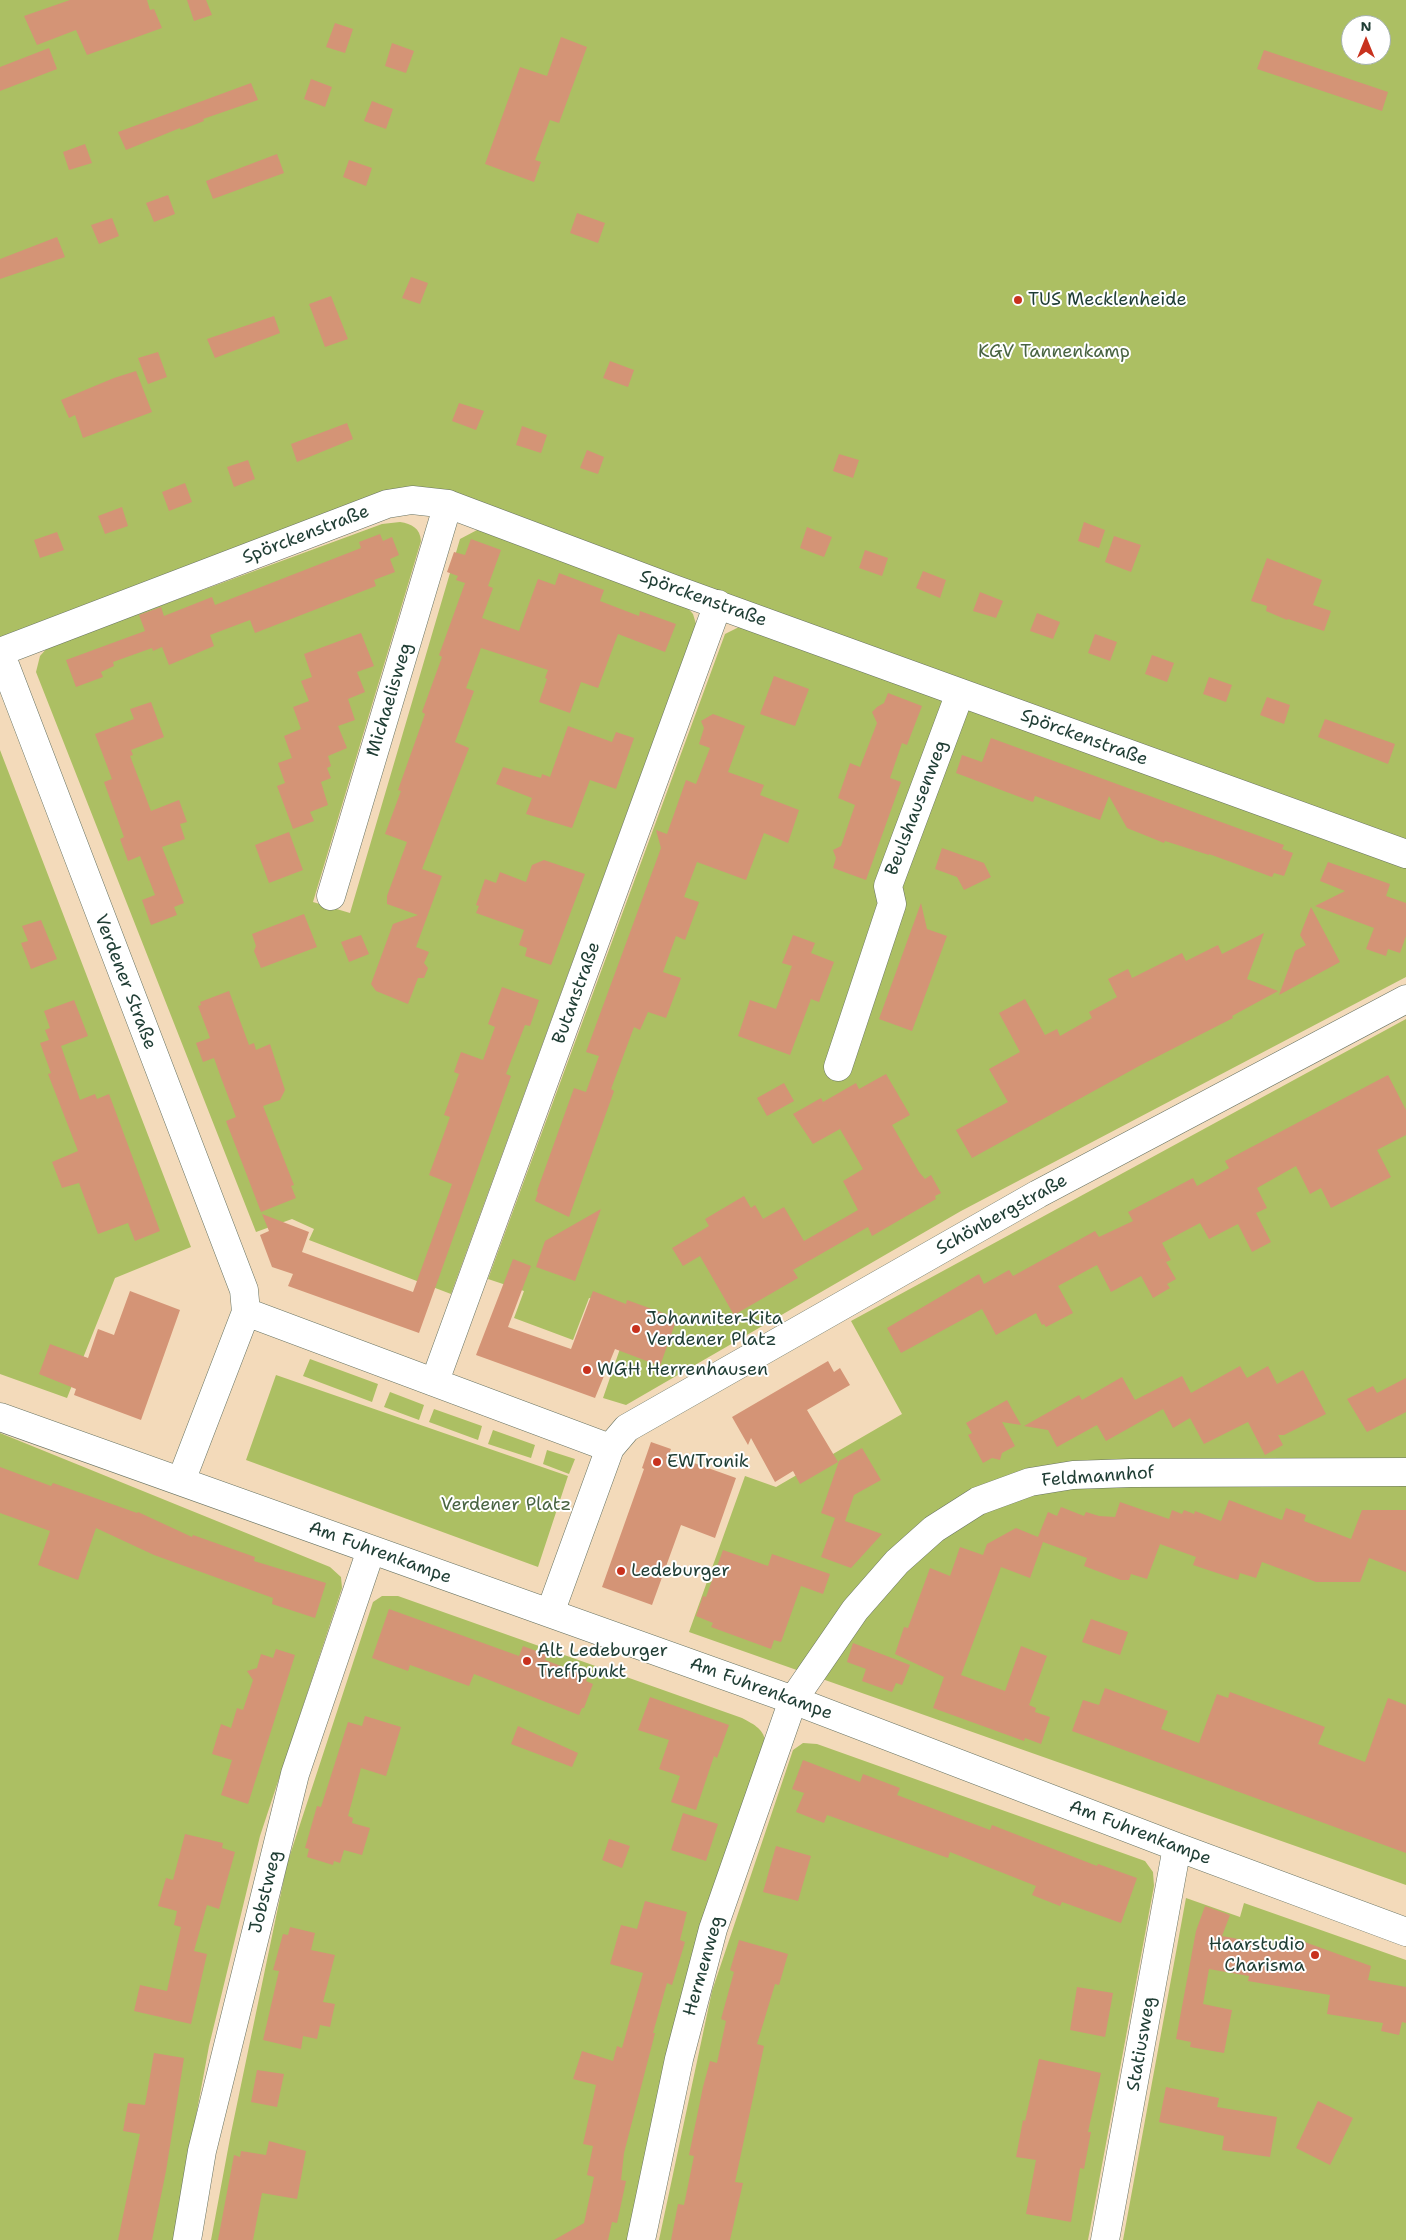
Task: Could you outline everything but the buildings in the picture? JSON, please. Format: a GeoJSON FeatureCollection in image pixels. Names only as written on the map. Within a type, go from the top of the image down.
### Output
{"type":"FeatureCollection","features":[{"type":"Feature","properties":{"kind":"street","name":"Spörckenstraße"},"geometry":{"type":"LineString","coordinates":[[2,663],[387,504],[412,500],[448,504],[960,693],[1406,854]]}},
{"type":"Feature","properties":{"kind":"street","name":"Michaelisweg"},"geometry":{"type":"LineString","coordinates":[[332,896],[448,504]]}},
{"type":"Feature","properties":{"kind":"street","name":"Butanstraße"},"geometry":{"type":"LineString","coordinates":[[435,1381],[718,604]]}},
{"type":"Feature","properties":{"kind":"street","name":"Verdener Straße"},"geometry":{"type":"LineString","coordinates":[[2,663],[244,1290],[246,1312]]}},
{"type":"Feature","properties":{"kind":"street","name":"Beulshausenweg"},"geometry":{"type":"LineString","coordinates":[[838,1067],[892,904],[888,886],[960,693]]}},
{"type":"Feature","properties":{"kind":"street","name":"Schönbergstraße"},"geometry":{"type":"LineString","coordinates":[[610,1448],[627,1428],[1038,1194],[1406,999]]}},
{"type":"Feature","properties":{"kind":"street"},"geometry":{"type":"LineString","coordinates":[[181,1481],[246,1312],[435,1381],[610,1448],[550,1613]]}},
{"type":"Feature","properties":{"kind":"street","name":"Am Fuhrenkampe"},"geometry":{"type":"LineString","coordinates":[[0,1416],[794,1700],[1177,1847],[1406,1932]]}},
{"type":"Feature","properties":{"kind":"street","name":"Feldmannhof"},"geometry":{"type":"LineString","coordinates":[[794,1700],[855,1610],[897,1562],[934,1529],[978,1501],[1030,1482],[1073,1475],[1406,1472]]}},
{"type":"Feature","properties":{"kind":"street","name":"Jobstweg"},"geometry":{"type":"LineString","coordinates":[[187,2240],[202,2151],[296,1774],[371,1550]]}},
{"type":"Feature","properties":{"kind":"street","name":"Hermenweg"},"geometry":{"type":"LineString","coordinates":[[641,2240],[679,2059],[713,1929],[794,1700]]}},
{"type":"Feature","properties":{"kind":"street","name":"Statiusweg"},"geometry":{"type":"LineString","coordinates":[[1105,2240],[1177,1847]]}},
{"type":"Feature","properties":{"kind":"green space","name":"KGV Tannenkamp"},"geometry":{"type":"Polygon","coordinates":[[[0,0],[1406,0],[1406,854],[412,500],[0,652],[0,0]]]}},
{"type":"Feature","properties":{"kind":"green space"},"geometry":{"type":"Polygon","coordinates":[[[400,522],[415,527],[421,541],[313,902],[350,913],[460,539],[479,529],[686,606],[693,614],[696,624],[451,1294],[309,1240],[314,1229],[292,1219],[256,1232],[36,672],[40,656],[48,647],[382,524],[400,522]]]}},
{"type":"Feature","properties":{"kind":"green space"},"geometry":{"type":"Polygon","coordinates":[[[741,626],[1406,867],[1406,977],[961,1211],[626,1405],[603,1398],[632,1314],[589,1298],[573,1340],[514,1318],[524,1291],[488,1279],[725,634],[741,626]]]}},
{"type":"Feature","properties":{"kind":"green space"},"geometry":{"type":"Polygon","coordinates":[[[0,750],[191,1247],[115,1278],[67,1398],[0,1374],[0,750]]]}},
{"type":"Feature","properties":{"kind":"green space"},"geometry":{"type":"Polygon","coordinates":[[[1406,1019],[1406,1885],[689,1632],[745,1476],[776,1487],[902,1414],[851,1321],[1406,1019]]]}},
{"type":"Feature","properties":{"kind":"green space"},"geometry":{"type":"Polygon","coordinates":[[[310,1359],[378,1384],[372,1402],[303,1376],[310,1359]]]}},
{"type":"Feature","properties":{"kind":"green space","name":"Verdener Platz"},"geometry":{"type":"Polygon","coordinates":[[[276,1375],[568,1476],[538,1567],[246,1460],[276,1375]]]}},
{"type":"Feature","properties":{"kind":"green space"},"geometry":{"type":"Polygon","coordinates":[[[390,1392],[424,1405],[419,1420],[384,1407],[390,1392]]]}},
{"type":"Feature","properties":{"kind":"green space"},"geometry":{"type":"Polygon","coordinates":[[[434,1409],[482,1426],[478,1440],[429,1422],[434,1409]]]}},
{"type":"Feature","properties":{"kind":"green space"},"geometry":{"type":"Polygon","coordinates":[[[493,1430],[535,1445],[531,1458],[488,1444],[493,1430]]]}},
{"type":"Feature","properties":{"kind":"green space"},"geometry":{"type":"Polygon","coordinates":[[[0,1433],[330,1567],[341,1577],[342,1588],[260,1836],[209,2046],[173,2240],[0,2240],[0,1433]]]}},
{"type":"Feature","properties":{"kind":"green space"},"geometry":{"type":"Polygon","coordinates":[[[547,1450],[575,1459],[569,1474],[543,1464],[547,1450]]]}},
{"type":"Feature","properties":{"kind":"green space"},"geometry":{"type":"Polygon","coordinates":[[[382,1596],[398,1596],[742,1718],[758,1728],[765,1739],[766,1744],[629,2240],[211,2240],[231,2133],[287,1864],[373,1602],[382,1596]]]}},
{"type":"Feature","properties":{"kind":"green space"},"geometry":{"type":"Polygon","coordinates":[[[803,1743],[817,1744],[1145,1861],[1153,1872],[1154,1886],[1088,2240],[659,2240],[712,1991],[793,1750],[803,1743]]]}},
{"type":"Feature","properties":{"kind":"green space"},"geometry":{"type":"Polygon","coordinates":[[[1186,1898],[1240,1917],[1244,1903],[1406,1960],[1406,2240],[1123,2240],[1186,1898]]]}},
{"type":"Feature","properties":{"kind":"place","name":"TUS Mecklenheide"},"geometry":{"type":"Point","coordinates":[1018,300]}},
{"type":"Feature","properties":{"kind":"place","name":"Johanniter-Kita Verdener Platz"},"geometry":{"type":"Point","coordinates":[636,1329]}},
{"type":"Feature","properties":{"kind":"place","name":"WGH Herrenhausen"},"geometry":{"type":"Point","coordinates":[587,1370]}},
{"type":"Feature","properties":{"kind":"place","name":"EWTronik"},"geometry":{"type":"Point","coordinates":[657,1462]}},
{"type":"Feature","properties":{"kind":"place","name":"Ledeburger"},"geometry":{"type":"Point","coordinates":[621,1571]}},
{"type":"Feature","properties":{"kind":"place","name":"Alt Ledeburger Treffpunkt"},"geometry":{"type":"Point","coordinates":[527,1661]}},
{"type":"Feature","properties":{"kind":"place","name":"Haarstudio Charisma"},"geometry":{"type":"Point","coordinates":[1315,1955]}}]}
